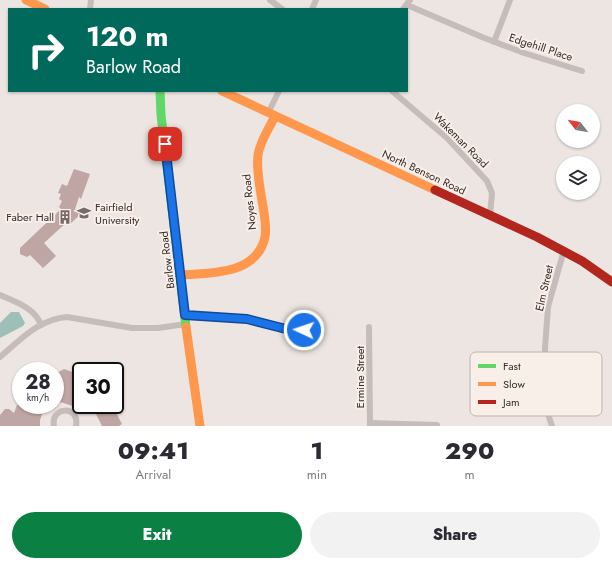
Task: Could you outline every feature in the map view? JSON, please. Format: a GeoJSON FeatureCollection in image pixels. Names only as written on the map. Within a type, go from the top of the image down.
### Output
{"type":"FeatureCollection","features":[{"type":"Feature","properties":{"kind":"street"},"geometry":{"type":"LineString","coordinates":[[26,0],[44,8]]}},
{"type":"Feature","properties":{"kind":"street"},"geometry":{"type":"LineString","coordinates":[[270,0],[281,8]]}},
{"type":"Feature","properties":{"kind":"street"},"geometry":{"type":"LineString","coordinates":[[494,42],[510,0]]}},
{"type":"Feature","properties":{"kind":"street","name":"Edgehill Place"},"geometry":{"type":"LineString","coordinates":[[407,5],[494,42],[582,71]]}},
{"type":"Feature","properties":{"kind":"street","name":"Barlow Road"},"geometry":{"type":"LineString","coordinates":[[160,92],[161,115],[180,275],[200,426]]}},
{"type":"Feature","properties":{"kind":"street","name":"North Benson Road"},"geometry":{"type":"LineString","coordinates":[[224,92],[564,250],[588,264],[612,282]]}},
{"type":"Feature","properties":{"kind":"street"},"geometry":{"type":"LineString","coordinates":[[272,114],[279,92]]}},
{"type":"Feature","properties":{"kind":"street","name":"Wakeman Road"},"geometry":{"type":"LineString","coordinates":[[393,92],[447,138],[487,181],[492,193],[490,216]]}},
{"type":"Feature","properties":{"kind":"street","name":"Noyes Road"},"geometry":{"type":"LineString","coordinates":[[180,275],[236,270],[250,262],[259,252],[265,238],[265,221],[258,166],[258,154],[272,114]]}},
{"type":"Feature","properties":{"kind":"street","name":"Elm Street"},"geometry":{"type":"LineString","coordinates":[[545,352],[548,306],[564,250]]}},
{"type":"Feature","properties":{"kind":"street"},"geometry":{"type":"LineString","coordinates":[[0,295],[26,307],[35,314],[41,325]]}},
{"type":"Feature","properties":{"kind":"street"},"geometry":{"type":"LineString","coordinates":[[0,357],[26,334],[41,325],[60,317],[132,328],[158,328],[186,319],[247,319],[286,329],[304,330]]}},
{"type":"Feature","properties":{"kind":"street","name":"Ermine Street"},"geometry":{"type":"LineString","coordinates":[[369,327],[370,425]]}},
{"type":"Feature","properties":{"kind":"street"},"geometry":{"type":"LineString","coordinates":[[54,426],[54,419],[56,415],[64,411],[68,411],[77,419],[76,426]]}},
{"type":"Feature","properties":{"kind":"street","name":"Elm Street"},"geometry":{"type":"LineString","coordinates":[[549,416],[552,426]]}},
{"type":"Feature","properties":{"kind":"street"},"geometry":{"type":"LineString","coordinates":[[370,425],[437,425]]}},
{"type":"Feature","properties":{"kind":"water"},"geometry":{"type":"Polygon","coordinates":[[[11,312],[19,312],[25,323],[23,326],[0,338],[0,323],[11,312]]]}},
{"type":"Feature","properties":{"kind":"building","name":"Faber Hall"},"geometry":{"type":"Polygon","coordinates":[[[74,169],[90,174],[81,199],[79,197],[75,209],[83,212],[70,224],[67,222],[44,243],[56,256],[43,268],[30,255],[27,257],[20,254],[20,248],[61,209],[59,207],[62,201],[59,199],[61,194],[58,193],[62,184],[67,186],[74,169]]]}},
{"type":"Feature","properties":{"kind":"building"},"geometry":{"type":"Polygon","coordinates":[[[64,369],[72,372],[72,406],[64,403],[64,369]]]}},
{"type":"Feature","properties":{"kind":"building"},"geometry":{"type":"Polygon","coordinates":[[[5,409],[9,409],[12,411],[12,414],[42,414],[40,426],[0,426],[0,415],[5,409]]]}},
{"type":"Feature","properties":{"kind":"building"},"geometry":{"type":"Polygon","coordinates":[[[96,414],[117,414],[122,424],[119,426],[102,426],[96,414]]]}},
{"type":"Feature","properties":{"kind":"traffic: fast"},"geometry":{"type":"LineString","coordinates":[[160,92],[161,115],[186,327]]}},
{"type":"Feature","properties":{"kind":"traffic: slow"},"geometry":{"type":"LineString","coordinates":[[26,0],[43,8]]}},
{"type":"Feature","properties":{"kind":"traffic: slow"},"geometry":{"type":"LineString","coordinates":[[224,92],[435,190]]}},
{"type":"Feature","properties":{"kind":"traffic: slow"},"geometry":{"type":"LineString","coordinates":[[180,275],[205,274],[231,270],[253,259],[260,249],[265,237],[266,228],[259,184],[258,155],[263,140],[275,116]]}},
{"type":"Feature","properties":{"kind":"traffic: slow"},"geometry":{"type":"LineString","coordinates":[[186,327],[200,426]]}},
{"type":"Feature","properties":{"kind":"traffic: jam"},"geometry":{"type":"LineString","coordinates":[[435,190],[537,237],[582,261],[612,282]]}},
{"type":"Feature","properties":{"kind":"place","name":"Fairfield University"},"geometry":{"type":"Point","coordinates":[84,213]}},
{"type":"Feature","properties":{"kind":"place","name":"Faber Hall"},"geometry":{"type":"Point","coordinates":[65,217]}},
{"type":"Feature","properties":{"kind":"route"},"geometry":{"type":"LineString","coordinates":[[165,144],[185,315],[247,319],[286,329],[304,330]]}}]}
